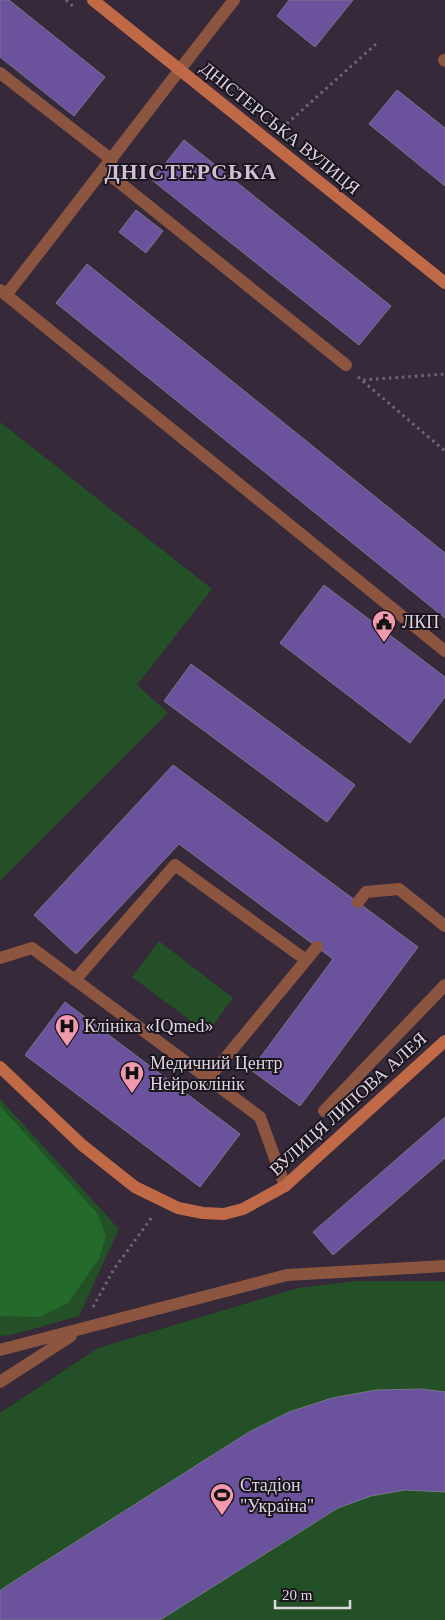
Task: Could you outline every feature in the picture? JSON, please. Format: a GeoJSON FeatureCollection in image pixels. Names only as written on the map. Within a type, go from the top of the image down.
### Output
{"type":"FeatureCollection","features":[{"type":"Feature","properties":{"kind":"street","name":"ДНІСТЕРСЬКА ВУЛИЦЯ"},"geometry":{"type":"LineString","coordinates":[[93,0],[445,283]]}},
{"type":"Feature","properties":{"kind":"street"},"geometry":{"type":"LineString","coordinates":[[234,0],[179,69],[112,160],[3,292],[445,652]]}},
{"type":"Feature","properties":{"kind":"street"},"geometry":{"type":"LineString","coordinates":[[0,73],[112,160]]}},
{"type":"Feature","properties":{"kind":"street"},"geometry":{"type":"LineString","coordinates":[[104,170],[346,366]]}},
{"type":"Feature","properties":{"kind":"street"},"geometry":{"type":"LineString","coordinates":[[75,980],[175,865],[306,960]]}},
{"type":"Feature","properties":{"kind":"street"},"geometry":{"type":"LineString","coordinates":[[358,902],[366,892],[399,889],[445,926]]}},
{"type":"Feature","properties":{"kind":"street"},"geometry":{"type":"LineString","coordinates":[[208,1079],[317,947]]}},
{"type":"Feature","properties":{"kind":"street"},"geometry":{"type":"LineString","coordinates":[[0,958],[32,948],[260,1117],[285,1186]]}},
{"type":"Feature","properties":{"kind":"street"},"geometry":{"type":"LineString","coordinates":[[324,1111],[445,985]]}},
{"type":"Feature","properties":{"kind":"street","name":"ВУЛИЦЯ ЛИПОВА АЛЕЯ"},"geometry":{"type":"LineString","coordinates":[[0,1067],[82,1145],[135,1187],[178,1208],[203,1213],[224,1214],[243,1209],[285,1186],[445,1041]]}},
{"type":"Feature","properties":{"kind":"street"},"geometry":{"type":"LineString","coordinates":[[0,1350],[287,1275],[445,1266]]}},
{"type":"Feature","properties":{"kind":"street"},"geometry":{"type":"LineString","coordinates":[[0,1382],[81,1329]]}},
{"type":"Feature","properties":{"kind":"path"},"geometry":{"type":"LineString","coordinates":[[280,130],[376,44]]}},
{"type":"Feature","properties":{"kind":"path"},"geometry":{"type":"LineString","coordinates":[[445,374],[362,380],[445,451]]}},
{"type":"Feature","properties":{"kind":"path"},"geometry":{"type":"LineString","coordinates":[[81,1329],[114,1269],[152,1217]]}},
{"type":"Feature","properties":{"kind":"green space"},"geometry":{"type":"Polygon","coordinates":[[[0,422],[212,589],[137,685],[168,713],[0,881],[0,422]]]}},
{"type":"Feature","properties":{"kind":"green space"},"geometry":{"type":"Polygon","coordinates":[[[159,941],[233,998],[207,1033],[132,977],[159,941]]]}},
{"type":"Feature","properties":{"kind":"green space"},"geometry":{"type":"Polygon","coordinates":[[[0,1099],[119,1229],[79,1316],[11,1335],[0,1336],[0,1099]]]}},
{"type":"Feature","properties":{"kind":"green space"},"geometry":{"type":"Polygon","coordinates":[[[0,1106],[97,1213],[106,1236],[99,1259],[68,1303],[40,1317],[0,1316],[0,1106]]]}},
{"type":"Feature","properties":{"kind":"green space","name":"Стадіон \"Україна\""},"geometry":{"type":"Polygon","coordinates":[[[356,1281],[445,1281],[445,1620],[0,1620],[0,1413],[98,1348],[298,1288],[356,1281]]]}},
{"type":"Feature","properties":{"kind":"building"},"geometry":{"type":"Polygon","coordinates":[[[0,0],[9,0],[105,77],[74,116],[0,57],[0,0]]]}},
{"type":"Feature","properties":{"kind":"building"},"geometry":{"type":"Polygon","coordinates":[[[289,0],[353,0],[315,47],[277,16],[289,0]]]}},
{"type":"Feature","properties":{"kind":"building"},"geometry":{"type":"Polygon","coordinates":[[[397,90],[445,128],[445,186],[369,124],[397,90]]]}},
{"type":"Feature","properties":{"kind":"building"},"geometry":{"type":"Polygon","coordinates":[[[184,140],[391,306],[359,345],[152,180],[184,140]]]}},
{"type":"Feature","properties":{"kind":"building"},"geometry":{"type":"Polygon","coordinates":[[[136,210],[163,231],[146,253],[119,232],[136,210]]]}},
{"type":"Feature","properties":{"kind":"building"},"geometry":{"type":"Polygon","coordinates":[[[87,264],[445,553],[445,618],[56,303],[87,264]]]}},
{"type":"Feature","properties":{"kind":"building"},"geometry":{"type":"Polygon","coordinates":[[[324,585],[445,677],[445,697],[410,743],[280,643],[324,585]]]}},
{"type":"Feature","properties":{"kind":"building"},"geometry":{"type":"Polygon","coordinates":[[[191,664],[355,785],[327,822],[164,701],[191,664]]]}},
{"type":"Feature","properties":{"kind":"building"},"geometry":{"type":"Polygon","coordinates":[[[173,765],[418,947],[300,1106],[251,1070],[333,959],[179,844],[76,954],[34,915],[173,765]]]}},
{"type":"Feature","properties":{"kind":"building","name":"Медичний Центр Нейроклінік"},"geometry":{"type":"Polygon","coordinates":[[[65,1002],[240,1134],[200,1187],[25,1055],[65,1002]]]}},
{"type":"Feature","properties":{"kind":"building"},"geometry":{"type":"Polygon","coordinates":[[[445,1117],[445,1158],[333,1255],[313,1232],[445,1117]]]}},
{"type":"Feature","properties":{"kind":"building","name":"Стадіон \"Україна\""},"geometry":{"type":"Polygon","coordinates":[[[421,1389],[445,1392],[445,1492],[405,1490],[371,1496],[338,1508],[160,1620],[0,1620],[0,1591],[249,1432],[289,1412],[332,1398],[376,1390],[421,1389]]]}},
{"type":"Feature","properties":{"kind":"place","name":"ЛКП"},"geometry":{"type":"Point","coordinates":[384,643]}},
{"type":"Feature","properties":{"kind":"place","name":"Клініка «IQmed»"},"geometry":{"type":"Point","coordinates":[67,1047]}},
{"type":"Feature","properties":{"kind":"place","name":"Медичний Центр Нейроклінік"},"geometry":{"type":"Point","coordinates":[132,1094]}},
{"type":"Feature","properties":{"kind":"place","name":"Стадіон \"Україна\""},"geometry":{"type":"Point","coordinates":[222,1516]}},
{"type":"Feature","properties":{"kind":"district","name":"ДНІСТЕРСЬКА"},"geometry":{"type":"Point","coordinates":[191,171]}}]}
